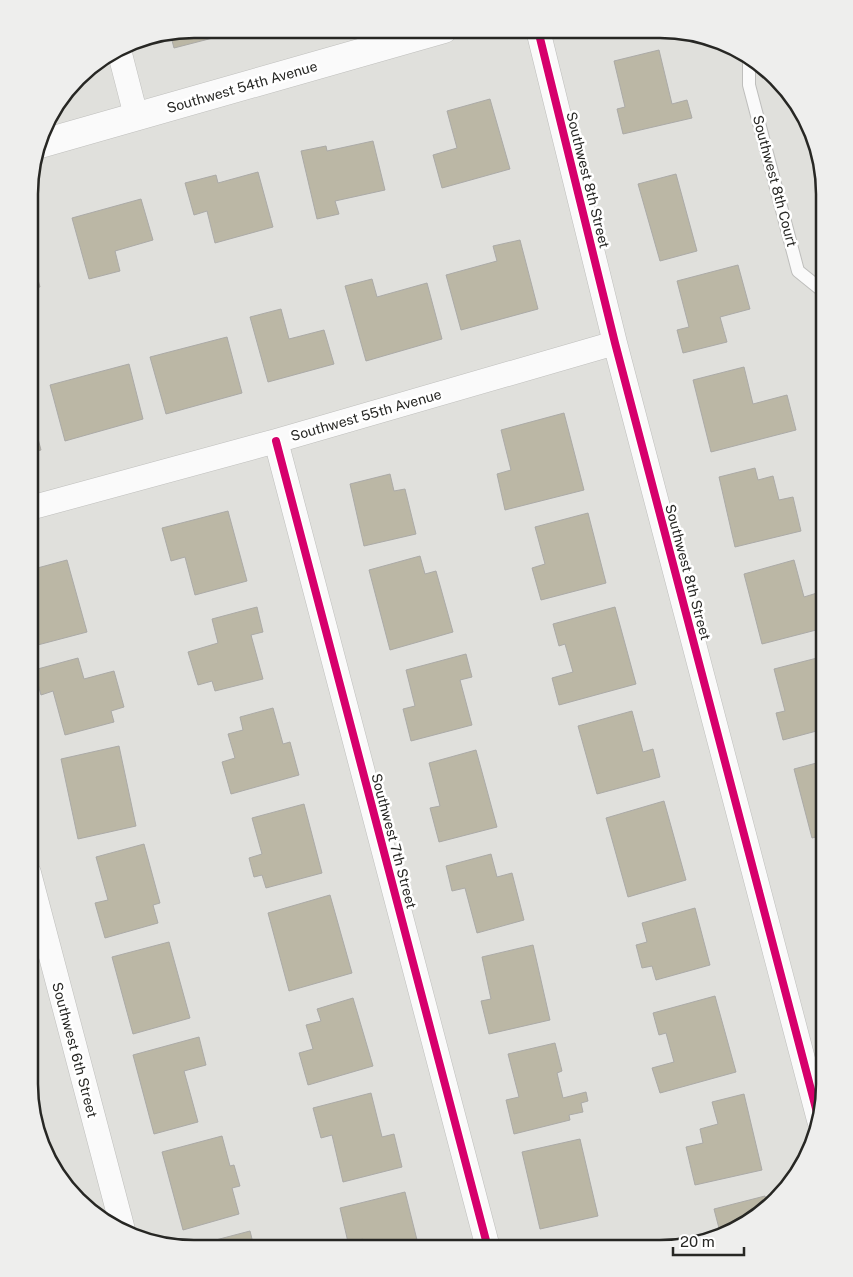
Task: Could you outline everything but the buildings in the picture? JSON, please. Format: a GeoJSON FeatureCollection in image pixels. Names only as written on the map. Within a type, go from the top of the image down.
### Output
{"type":"FeatureCollection","features":[{"type":"Feature","properties":{"kind":"street","name":"Southwest 54th Avenue"},"geometry":{"type":"LineString","coordinates":[[46,142],[412,38]]}},
{"type":"Feature","properties":{"kind":"street","name":"Southwest 8th Street"},"geometry":{"type":"LineString","coordinates":[[540,38],[614,343],[814,1102]]}},
{"type":"Feature","properties":{"kind":"street"},"geometry":{"type":"LineString","coordinates":[[120,55],[136,116]]}},
{"type":"Feature","properties":{"kind":"street","name":"Southwest 55th Avenue"},"geometry":{"type":"LineString","coordinates":[[38,506],[276,441],[614,343]]}},
{"type":"Feature","properties":{"kind":"street","name":"Southwest 7th Street"},"geometry":{"type":"LineString","coordinates":[[276,441],[486,1240]]}},
{"type":"Feature","properties":{"kind":"street","name":"Southwest 6th Street"},"geometry":{"type":"LineString","coordinates":[[38,907],[121,1222]]}},
{"type":"Feature","properties":{"kind":"lane","name":"Southwest 8th Court"},"geometry":{"type":"LineString","coordinates":[[749,66],[749,85],[798,271],[816,285]]}},
{"type":"Feature","properties":{"kind":"cycle path"},"geometry":{"type":"LineString","coordinates":[[540,38],[615,343],[814,1102]]}},
{"type":"Feature","properties":{"kind":"cycle path"},"geometry":{"type":"LineString","coordinates":[[276,441],[486,1240]]}}]}
